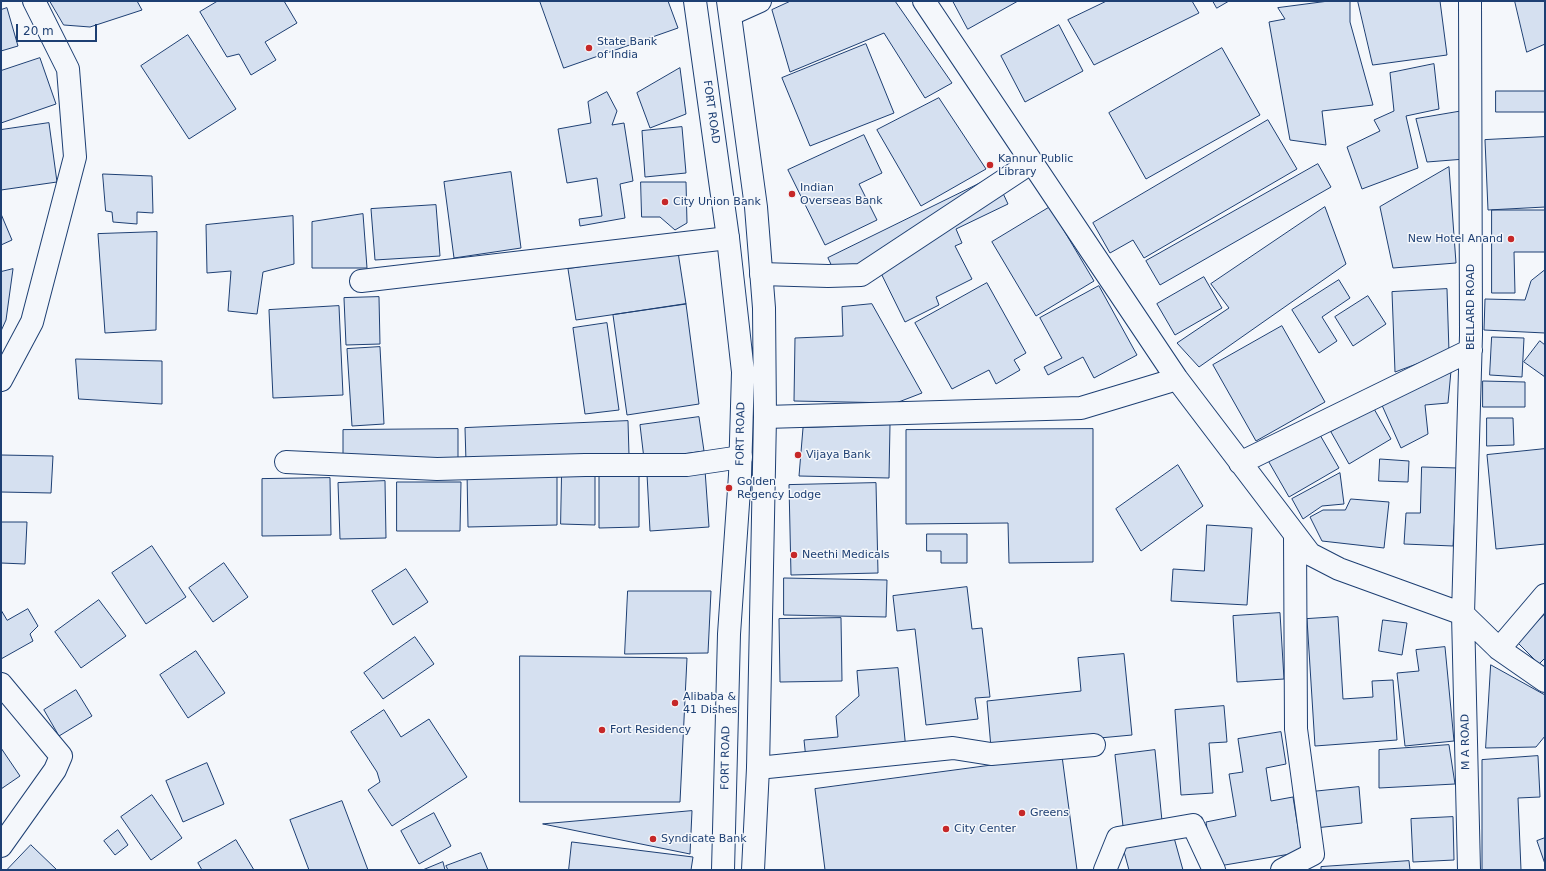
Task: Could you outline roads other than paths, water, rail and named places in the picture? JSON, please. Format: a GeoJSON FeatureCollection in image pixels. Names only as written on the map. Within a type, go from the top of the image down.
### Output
{"type":"FeatureCollection","features":[{"type":"Feature","properties":{"kind":"street"},"geometry":{"type":"LineString","coordinates":[[1,380],[32,322],[75,157],[68,69],[34,1]]}},
{"type":"Feature","properties":{"kind":"street","name":"FORT ROAD"},"geometry":{"type":"LineString","coordinates":[[695,1],[728,238],[743,372],[740,457],[728,634],[723,870]]}},
{"type":"Feature","properties":{"kind":"street"},"geometry":{"type":"LineString","coordinates":[[698,24],[729,8],[760,1]]}},
{"type":"Feature","properties":{"kind":"street"},"geometry":{"type":"LineString","coordinates":[[924,1],[1178,378],[1240,463],[1310,554],[1339,569],[1463,614],[1499,649],[1545,681]]}},
{"type":"Feature","properties":{"kind":"street","name":"BELLARD ROAD"},"geometry":{"type":"LineString","coordinates":[[1463,614],[1470,350],[1470,1]]}},
{"type":"Feature","properties":{"kind":"street","name":"FORT ROAD"},"geometry":{"type":"LineString","coordinates":[[729,8],[756,207],[764,308],[765,417],[761,632],[758,768],[753,870]]}},
{"type":"Feature","properties":{"kind":"street"},"geometry":{"type":"LineString","coordinates":[[761,274],[828,276],[861,275],[1032,162]]}},
{"type":"Feature","properties":{"kind":"street"},"geometry":{"type":"LineString","coordinates":[[361,281],[728,238]]}},
{"type":"Feature","properties":{"kind":"street"},"geometry":{"type":"LineString","coordinates":[[1240,463],[1470,350]]}},
{"type":"Feature","properties":{"kind":"street"},"geometry":{"type":"LineString","coordinates":[[765,417],[1081,408],[1178,378]]}},
{"type":"Feature","properties":{"kind":"street"},"geometry":{"type":"LineString","coordinates":[[286,462],[436,469],[585,465],[687,465],[740,457]]}},
{"type":"Feature","properties":{"kind":"street"},"geometry":{"type":"LineString","coordinates":[[1282,870],[1313,854],[1296,729],[1295,536]]}},
{"type":"Feature","properties":{"kind":"street"},"geometry":{"type":"LineString","coordinates":[[1499,649],[1545,595]]}},
{"type":"Feature","properties":{"kind":"street","name":"M A ROAD"},"geometry":{"type":"LineString","coordinates":[[1463,614],[1469,870]]}},
{"type":"Feature","properties":{"kind":"street"},"geometry":{"type":"LineString","coordinates":[[728,634],[761,632]]}},
{"type":"Feature","properties":{"kind":"street"},"geometry":{"type":"LineString","coordinates":[[1,684],[61,756],[55,770],[1,846]]}},
{"type":"Feature","properties":{"kind":"street"},"geometry":{"type":"LineString","coordinates":[[758,768],[953,748],[991,754],[1094,745]]}},
{"type":"Feature","properties":{"kind":"street"},"geometry":{"type":"LineString","coordinates":[[1105,870],[1118,838],[1193,824],[1214,870]]}},
{"type":"Feature","properties":{"kind":"place","name":"State Bank of India"},"geometry":{"type":"Point","coordinates":[589,48]}},
{"type":"Feature","properties":{"kind":"place","name":"Kannur Public Library"},"geometry":{"type":"Point","coordinates":[990,165]}},
{"type":"Feature","properties":{"kind":"place","name":"Indian Overseas Bank"},"geometry":{"type":"Point","coordinates":[792,194]}},
{"type":"Feature","properties":{"kind":"place","name":"City Union Bank"},"geometry":{"type":"Point","coordinates":[665,202]}},
{"type":"Feature","properties":{"kind":"place","name":"New Hotel Anand"},"geometry":{"type":"Point","coordinates":[1511,239]}},
{"type":"Feature","properties":{"kind":"place","name":"Vijaya Bank"},"geometry":{"type":"Point","coordinates":[798,455]}},
{"type":"Feature","properties":{"kind":"place","name":"Golden Regency Lodge"},"geometry":{"type":"Point","coordinates":[729,488]}},
{"type":"Feature","properties":{"kind":"place","name":"Neethi Medicals"},"geometry":{"type":"Point","coordinates":[794,555]}},
{"type":"Feature","properties":{"kind":"place","name":"Alibaba & 41 Dishes"},"geometry":{"type":"Point","coordinates":[675,703]}},
{"type":"Feature","properties":{"kind":"place","name":"Fort Residency"},"geometry":{"type":"Point","coordinates":[602,730]}},
{"type":"Feature","properties":{"kind":"place","name":"Greens"},"geometry":{"type":"Point","coordinates":[1022,813]}},
{"type":"Feature","properties":{"kind":"place","name":"City Center"},"geometry":{"type":"Point","coordinates":[946,829]}},
{"type":"Feature","properties":{"kind":"place","name":"Syndicate Bank"},"geometry":{"type":"Point","coordinates":[653,839]}}]}
